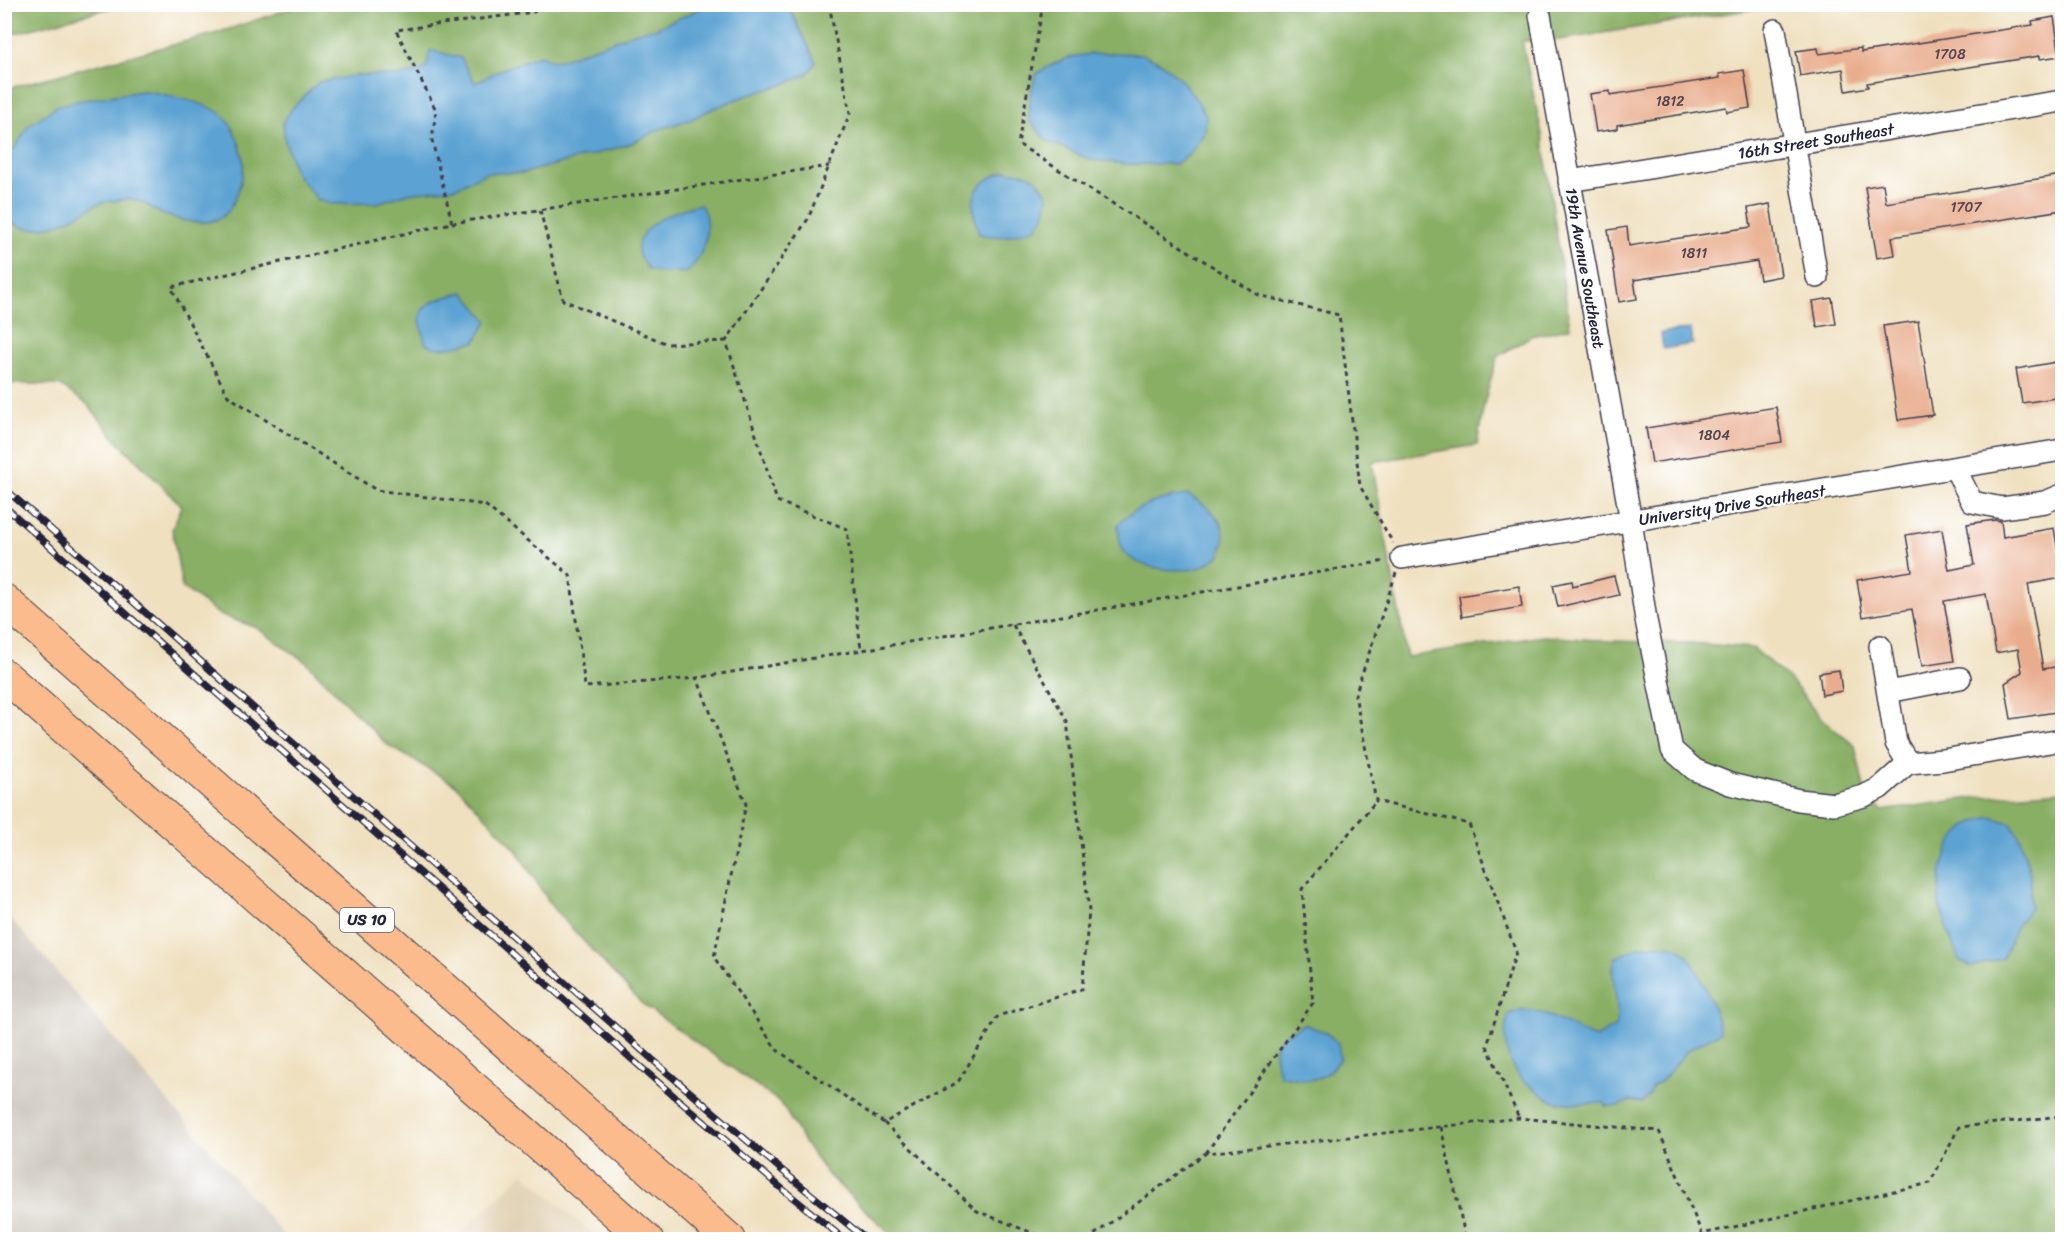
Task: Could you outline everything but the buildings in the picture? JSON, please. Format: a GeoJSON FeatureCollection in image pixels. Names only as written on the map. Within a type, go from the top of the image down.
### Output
{"type":"FeatureCollection","features":[{"type":"Feature","properties":{"kind":"highway","name":"US 10"},"geometry":{"type":"LineString","coordinates":[[4,600],[730,1239]]}},
{"type":"Feature","properties":{"kind":"highway"},"geometry":{"type":"LineString","coordinates":[[4,675],[638,1232]]}},
{"type":"Feature","properties":{"kind":"street","name":"19th Avenue Southeast"},"geometry":{"type":"LineString","coordinates":[[1540,15],[1631,521],[1646,620],[1672,750],[1695,770],[1730,784],[1799,800],[1834,804],[1864,796],[1880,788],[1908,763]]}},
{"type":"Feature","properties":{"kind":"street"},"geometry":{"type":"LineString","coordinates":[[1775,30],[1818,277]]}},
{"type":"Feature","properties":{"kind":"street","name":"16th Street Southeast"},"geometry":{"type":"LineString","coordinates":[[1569,181],[2062,101]]}},
{"type":"Feature","properties":{"kind":"street","name":"University Drive Southeast"},"geometry":{"type":"LineString","coordinates":[[1402,558],[2062,450]]}},
{"type":"Feature","properties":{"kind":"street"},"geometry":{"type":"LineString","coordinates":[[1955,468],[1972,502],[2002,508],[2045,502],[2062,495]]}},
{"type":"Feature","properties":{"kind":"street"},"geometry":{"type":"LineString","coordinates":[[1880,646],[1896,744],[1908,763],[1943,760],[2062,740]]}},
{"type":"Feature","properties":{"kind":"street"},"geometry":{"type":"LineString","coordinates":[[1888,692],[1960,678]]}},
{"type":"Feature","properties":{"kind":"path"},"geometry":{"type":"LineString","coordinates":[[452,223],[432,140],[435,110],[396,30],[534,12],[543,4]]}},
{"type":"Feature","properties":{"kind":"path"},"geometry":{"type":"LineString","coordinates":[[726,341],[808,219],[850,113],[829,4]]}},
{"type":"Feature","properties":{"kind":"path"},"geometry":{"type":"LineString","coordinates":[[1043,4],[1017,144],[1258,295],[1339,315],[1360,486],[1402,558],[1355,695],[1376,801]]}},
{"type":"Feature","properties":{"kind":"path"},"geometry":{"type":"LineString","coordinates":[[829,166],[452,223],[171,287],[228,396],[376,490],[484,505],[570,575],[585,687],[697,678],[1402,558]]}},
{"type":"Feature","properties":{"kind":"path"},"geometry":{"type":"LineString","coordinates":[[540,210],[563,300],[667,344],[726,341]]}},
{"type":"Feature","properties":{"kind":"path"},"geometry":{"type":"LineString","coordinates":[[726,341],[777,501],[847,529],[861,650]]}},
{"type":"Feature","properties":{"kind":"path"},"geometry":{"type":"LineString","coordinates":[[884,1123],[958,1082],[998,1016],[1082,989],[1089,911],[1066,721],[1013,625]]}},
{"type":"Feature","properties":{"kind":"path"},"geometry":{"type":"LineString","coordinates":[[697,678],[746,804],[714,957],[777,1050],[884,1123],[977,1211],[1050,1239]]}},
{"type":"Feature","properties":{"kind":"path"},"geometry":{"type":"LineString","coordinates":[[1376,801],[1470,824],[1516,952],[1487,1046],[1519,1118]]}},
{"type":"Feature","properties":{"kind":"path"},"geometry":{"type":"LineString","coordinates":[[1087,1239],[1206,1153],[1313,1003],[1302,889],[1376,801]]}},
{"type":"Feature","properties":{"kind":"path"},"geometry":{"type":"LineString","coordinates":[[1206,1153],[1519,1118],[1659,1131],[1702,1234],[1930,1183],[1959,1127],[2062,1116]]}},
{"type":"Feature","properties":{"kind":"path"},"geometry":{"type":"LineString","coordinates":[[1441,1127],[1466,1239]]}},
{"type":"Feature","properties":{"kind":"shaded area"},"geometry":{"type":"Polygon","coordinates":[[[5,912],[287,1239],[5,1239],[5,912]]]}},
{"type":"Feature","properties":{"kind":"shaded area"},"geometry":{"type":"Polygon","coordinates":[[[523,1173],[598,1239],[455,1239],[523,1173]]]}},
{"type":"Feature","properties":{"kind":"green space"},"geometry":{"type":"Polygon","coordinates":[[[5,4],[121,4],[121,5],[5,36],[5,4]]]}},
{"type":"Feature","properties":{"kind":"green space"},"geometry":{"type":"Polygon","coordinates":[[[301,5],[1779,5],[1559,40],[1522,41],[1543,139],[1570,328],[1531,336],[1497,357],[1484,404],[1477,445],[1372,462],[1407,657],[1543,636],[1753,648],[1792,682],[1823,720],[1855,746],[1864,787],[1882,811],[1971,798],[2062,791],[2062,1239],[896,1239],[829,1176],[805,1144],[781,1103],[641,1003],[553,908],[516,850],[456,785],[386,744],[307,663],[255,627],[220,615],[182,587],[172,529],[182,506],[120,444],[87,404],[59,385],[5,383],[5,89],[217,33],[301,5]]]}},
{"type":"Feature","properties":{"kind":"water"},"geometry":{"type":"Polygon","coordinates":[[[711,4],[788,5],[816,62],[808,74],[737,99],[690,120],[660,129],[632,143],[524,173],[486,173],[455,188],[409,193],[377,203],[331,204],[318,200],[295,173],[285,141],[283,122],[293,107],[319,82],[358,75],[402,76],[423,70],[427,66],[430,50],[461,58],[475,83],[500,70],[540,55],[551,60],[560,60],[643,30],[654,29],[711,4]]]}},
{"type":"Feature","properties":{"kind":"water"},"geometry":{"type":"Polygon","coordinates":[[[1109,53],[1142,54],[1160,62],[1180,79],[1197,100],[1206,116],[1205,132],[1189,155],[1175,164],[1126,164],[1091,160],[1047,141],[1029,120],[1030,96],[1036,74],[1071,58],[1109,53]]]}},
{"type":"Feature","properties":{"kind":"water"},"geometry":{"type":"Polygon","coordinates":[[[142,91],[204,105],[220,113],[228,122],[240,145],[243,172],[235,200],[225,214],[214,221],[191,222],[162,214],[142,202],[129,199],[98,204],[55,225],[39,228],[23,227],[5,219],[5,154],[15,148],[28,126],[57,106],[142,91]]]}},
{"type":"Feature","properties":{"kind":"water"},"geometry":{"type":"Polygon","coordinates":[[[1005,171],[1026,174],[1040,183],[1048,196],[1044,217],[1036,228],[1015,235],[995,237],[979,234],[973,203],[975,195],[978,188],[985,182],[1005,171]]]}},
{"type":"Feature","properties":{"kind":"water"},"geometry":{"type":"Polygon","coordinates":[[[700,204],[705,214],[706,233],[698,260],[688,272],[661,273],[648,269],[640,256],[638,244],[643,234],[651,225],[663,218],[700,204]]]}},
{"type":"Feature","properties":{"kind":"water"},"geometry":{"type":"Polygon","coordinates":[[[464,292],[488,321],[475,342],[443,348],[425,343],[420,318],[425,307],[437,300],[464,292]]]}},
{"type":"Feature","properties":{"kind":"water"},"geometry":{"type":"Polygon","coordinates":[[[1691,329],[1693,344],[1663,349],[1661,333],[1691,329]]]}},
{"type":"Feature","properties":{"kind":"water"},"geometry":{"type":"Polygon","coordinates":[[[1189,495],[1207,507],[1221,523],[1224,539],[1219,556],[1198,568],[1176,570],[1144,565],[1127,555],[1121,546],[1118,525],[1125,518],[1151,503],[1189,495]]]}},
{"type":"Feature","properties":{"kind":"water"},"geometry":{"type":"Polygon","coordinates":[[[1990,817],[2011,823],[2019,836],[2030,872],[2030,908],[2016,927],[2003,958],[1971,967],[1959,960],[1945,924],[1939,905],[1940,881],[1953,840],[1968,825],[1990,817]]]}},
{"type":"Feature","properties":{"kind":"water"},"geometry":{"type":"Polygon","coordinates":[[[1660,944],[1679,948],[1686,954],[1699,974],[1715,1012],[1720,1032],[1688,1050],[1662,1081],[1652,1087],[1642,1103],[1630,1101],[1618,1106],[1606,1106],[1605,1103],[1554,1101],[1522,1080],[1512,1066],[1506,1048],[1505,1030],[1509,1014],[1520,1011],[1542,1013],[1596,1038],[1616,1026],[1617,1009],[1613,975],[1615,958],[1639,947],[1660,944]]]}},
{"type":"Feature","properties":{"kind":"water"},"geometry":{"type":"Polygon","coordinates":[[[1304,1024],[1326,1033],[1338,1043],[1340,1058],[1327,1073],[1314,1079],[1306,1080],[1279,1075],[1275,1055],[1277,1043],[1286,1034],[1304,1024]]]}},
{"type":"Feature","properties":{"kind":"railway"},"geometry":{"type":"LineString","coordinates":[[4,488],[670,1075],[867,1240]]}},
{"type":"Feature","properties":{"kind":"railway"},"geometry":{"type":"LineString","coordinates":[[4,506],[660,1084],[845,1240]]}}]}
